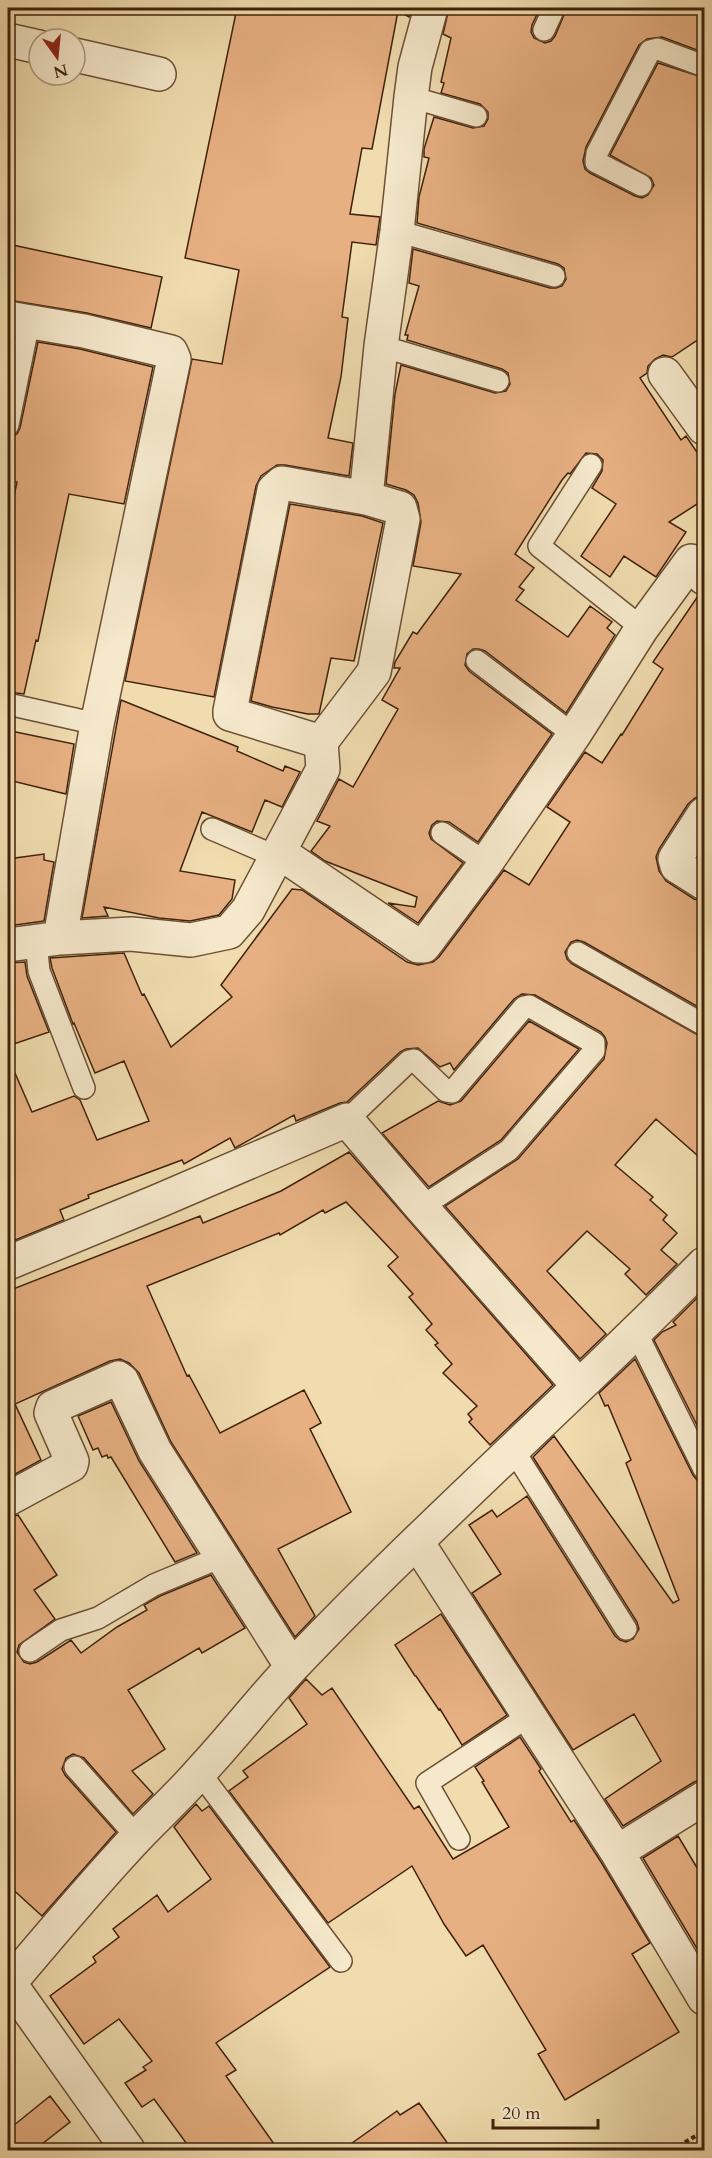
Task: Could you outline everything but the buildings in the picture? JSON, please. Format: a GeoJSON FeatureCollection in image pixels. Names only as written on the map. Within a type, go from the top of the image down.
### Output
{"type":"FeatureCollection","features":[{"type":"Feature","properties":{"kind":"street"},"geometry":{"type":"LineString","coordinates":[[366,498],[381,346],[398,231],[411,97],[415,67],[431,8]]}},
{"type":"Feature","properties":{"kind":"street"},"geometry":{"type":"LineString","coordinates":[[8,40],[27,44]]}},
{"type":"Feature","properties":{"kind":"street"},"geometry":{"type":"LineString","coordinates":[[87,58],[159,74]]}},
{"type":"Feature","properties":{"kind":"street"},"geometry":{"type":"LineString","coordinates":[[18,320],[84,331],[171,352],[174,359],[97,724],[34,941],[131,934],[191,940],[229,932],[248,910],[323,769],[321,742],[374,672],[403,519],[400,508],[366,498],[282,483],[274,490],[230,714],[321,742]]}},
{"type":"Feature","properties":{"kind":"street"},"geometry":{"type":"LineString","coordinates":[[665,374],[705,428]]}},
{"type":"Feature","properties":{"kind":"street"},"geometry":{"type":"LineString","coordinates":[[278,854],[418,946],[424,946],[486,863],[574,735],[642,628],[700,559]]}},
{"type":"Feature","properties":{"kind":"street"},"geometry":{"type":"LineString","coordinates":[[705,814],[675,859],[677,866],[705,883]]}},
{"type":"Feature","properties":{"kind":"street"},"geometry":{"type":"LineString","coordinates":[[8,1263],[347,1120],[578,1385]]}},
{"type":"Feature","properties":{"kind":"street"},"geometry":{"type":"LineString","coordinates":[[128,2151],[8,1983],[137,1837],[200,1773],[292,1667],[417,1542],[705,1264]]}},
{"type":"Feature","properties":{"kind":"street"},"geometry":{"type":"LineString","coordinates":[[8,1499],[71,1465],[72,1461],[51,1413],[52,1407],[118,1378],[122,1381],[155,1451],[292,1667]]}},
{"type":"Feature","properties":{"kind":"street"},"geometry":{"type":"LineString","coordinates":[[417,1542],[617,1852],[705,1998]]}},
{"type":"Feature","properties":{"kind":"street"},"geometry":{"type":"LineString","coordinates":[[617,1852],[705,1798]]}},
{"type":"Feature","properties":{"kind":"lane"},"geometry":{"type":"LineString","coordinates":[[544,30],[554,8]]}},
{"type":"Feature","properties":{"kind":"lane"},"geometry":{"type":"LineString","coordinates":[[641,185],[596,162],[597,153],[650,51],[658,49],[705,66]]}},
{"type":"Feature","properties":{"kind":"lane"},"geometry":{"type":"LineString","coordinates":[[411,97],[476,116]]}},
{"type":"Feature","properties":{"kind":"lane"},"geometry":{"type":"LineString","coordinates":[[398,231],[554,276]]}},
{"type":"Feature","properties":{"kind":"lane"},"geometry":{"type":"LineString","coordinates":[[8,425],[18,320]]}},
{"type":"Feature","properties":{"kind":"lane"},"geometry":{"type":"LineString","coordinates":[[381,346],[498,381]]}},
{"type":"Feature","properties":{"kind":"lane"},"geometry":{"type":"LineString","coordinates":[[591,465],[539,546],[642,628]]}},
{"type":"Feature","properties":{"kind":"lane"},"geometry":{"type":"LineString","coordinates":[[477,661],[574,735]]}},
{"type":"Feature","properties":{"kind":"lane"},"geometry":{"type":"LineString","coordinates":[[8,705],[97,724]]}},
{"type":"Feature","properties":{"kind":"lane"},"geometry":{"type":"LineString","coordinates":[[212,829],[278,854]]}},
{"type":"Feature","properties":{"kind":"lane"},"geometry":{"type":"LineString","coordinates":[[442,834],[486,863]]}},
{"type":"Feature","properties":{"kind":"lane"},"geometry":{"type":"LineString","coordinates":[[34,941],[39,971],[84,1088]]}},
{"type":"Feature","properties":{"kind":"lane"},"geometry":{"type":"LineString","coordinates":[[578,953],[705,1025]]}},
{"type":"Feature","properties":{"kind":"lane"},"geometry":{"type":"LineString","coordinates":[[347,1120],[409,1060],[414,1060],[446,1091],[452,1092],[524,1007],[529,1006],[594,1043],[594,1051],[509,1150],[421,1207]]}},
{"type":"Feature","properties":{"kind":"lane"},"geometry":{"type":"LineString","coordinates":[[636,1332],[705,1469]]}},
{"type":"Feature","properties":{"kind":"lane"},"geometry":{"type":"LineString","coordinates":[[514,1450],[626,1629]]}},
{"type":"Feature","properties":{"kind":"lane"},"geometry":{"type":"LineString","coordinates":[[30,1651],[61,1630],[98,1618],[154,1586],[221,1557]]}},
{"type":"Feature","properties":{"kind":"lane"},"geometry":{"type":"LineString","coordinates":[[459,1839],[427,1782],[529,1716]]}},
{"type":"Feature","properties":{"kind":"lane"},"geometry":{"type":"LineString","coordinates":[[75,1767],[137,1837]]}},
{"type":"Feature","properties":{"kind":"lane"},"geometry":{"type":"LineString","coordinates":[[200,1773],[341,1961]]}},
{"type":"Feature","properties":{"kind":"path"},"geometry":{"type":"LineString","coordinates":[[672,2151],[705,2131]]}}]}
